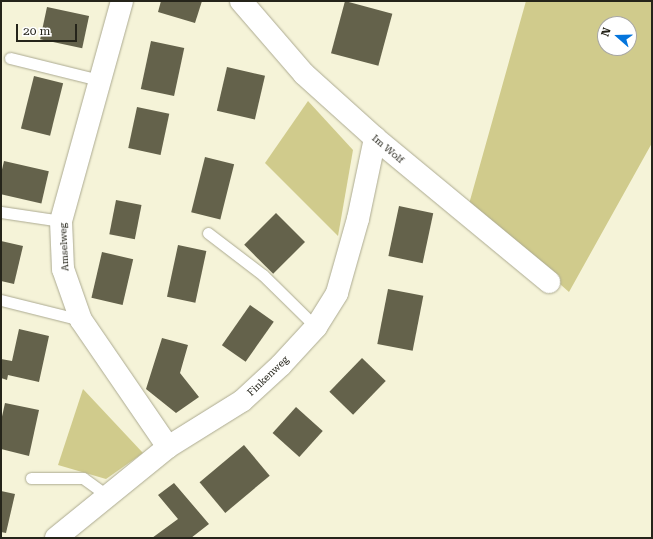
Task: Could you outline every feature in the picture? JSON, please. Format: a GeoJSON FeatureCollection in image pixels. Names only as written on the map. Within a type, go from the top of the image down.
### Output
{"type":"FeatureCollection","features":[{"type":"Feature","properties":{"kind":"street","name":"Amselweg"},"geometry":{"type":"LineString","coordinates":[[122,1],[61,221],[63,269],[81,320],[168,447]]}},
{"type":"Feature","properties":{"kind":"street","name":"Im Wolf"},"geometry":{"type":"LineString","coordinates":[[241,1],[304,74],[374,138],[550,282]]}},
{"type":"Feature","properties":{"kind":"street","name":"Finkenweg"},"geometry":{"type":"LineString","coordinates":[[56,538],[106,495],[168,447],[242,401],[281,364],[316,327],[337,293],[358,219],[374,138]]}},
{"type":"Feature","properties":{"kind":"lane"},"geometry":{"type":"LineString","coordinates":[[10,58],[99,80]]}},
{"type":"Feature","properties":{"kind":"lane"},"geometry":{"type":"LineString","coordinates":[[1,212],[61,221]]}},
{"type":"Feature","properties":{"kind":"lane"},"geometry":{"type":"LineString","coordinates":[[208,233],[263,275],[316,327]]}},
{"type":"Feature","properties":{"kind":"lane"},"geometry":{"type":"LineString","coordinates":[[1,300],[81,320]]}},
{"type":"Feature","properties":{"kind":"lane"},"geometry":{"type":"LineString","coordinates":[[31,478],[83,478],[106,495]]}},
{"type":"Feature","properties":{"kind":"shaded area"},"geometry":{"type":"Polygon","coordinates":[[[526,1],[652,1],[652,143],[569,292],[469,204],[526,1]]]}},
{"type":"Feature","properties":{"kind":"shaded area"},"geometry":{"type":"Polygon","coordinates":[[[308,101],[353,150],[338,236],[265,163],[308,101]]]}},
{"type":"Feature","properties":{"kind":"shaded area"},"geometry":{"type":"Polygon","coordinates":[[[83,389],[143,453],[106,479],[58,465],[83,389]]]}},
{"type":"Feature","properties":{"kind":"building"},"geometry":{"type":"Polygon","coordinates":[[[161,1],[202,1],[195,23],[158,12],[161,1]]]}},
{"type":"Feature","properties":{"kind":"building"},"geometry":{"type":"Polygon","coordinates":[[[345,1],[392,14],[378,66],[331,53],[345,1]]]}},
{"type":"Feature","properties":{"kind":"building"},"geometry":{"type":"Polygon","coordinates":[[[47,7],[89,16],[82,48],[40,39],[47,7]]]}},
{"type":"Feature","properties":{"kind":"building"},"geometry":{"type":"Polygon","coordinates":[[[151,41],[184,48],[174,96],[141,89],[151,41]]]}},
{"type":"Feature","properties":{"kind":"building"},"geometry":{"type":"Polygon","coordinates":[[[227,67],[265,76],[255,120],[217,111],[227,67]]]}},
{"type":"Feature","properties":{"kind":"building"},"geometry":{"type":"Polygon","coordinates":[[[34,76],[63,83],[50,136],[21,128],[34,76]]]}},
{"type":"Feature","properties":{"kind":"building"},"geometry":{"type":"Polygon","coordinates":[[[137,107],[169,114],[161,155],[128,148],[137,107]]]}},
{"type":"Feature","properties":{"kind":"building"},"geometry":{"type":"Polygon","coordinates":[[[205,157],[234,164],[220,220],[191,212],[205,157]]]}},
{"type":"Feature","properties":{"kind":"building"},"geometry":{"type":"Polygon","coordinates":[[[4,161],[49,171],[41,204],[1,194],[1,174],[4,161]]]}},
{"type":"Feature","properties":{"kind":"building"},"geometry":{"type":"Polygon","coordinates":[[[116,200],[142,205],[135,239],[109,234],[116,200]]]}},
{"type":"Feature","properties":{"kind":"building"},"geometry":{"type":"Polygon","coordinates":[[[399,206],[433,213],[423,263],[388,256],[399,206]]]}},
{"type":"Feature","properties":{"kind":"building"},"geometry":{"type":"Polygon","coordinates":[[[276,213],[305,242],[273,274],[244,245],[276,213]]]}},
{"type":"Feature","properties":{"kind":"building"},"geometry":{"type":"Polygon","coordinates":[[[1,241],[23,246],[14,284],[1,281],[1,241]]]}},
{"type":"Feature","properties":{"kind":"building"},"geometry":{"type":"Polygon","coordinates":[[[178,245],[206,251],[195,303],[167,297],[178,245]]]}},
{"type":"Feature","properties":{"kind":"building"},"geometry":{"type":"Polygon","coordinates":[[[102,252],[133,259],[123,305],[91,298],[102,252]]]}},
{"type":"Feature","properties":{"kind":"building"},"geometry":{"type":"Polygon","coordinates":[[[388,289],[423,296],[413,351],[377,344],[388,289]]]}},
{"type":"Feature","properties":{"kind":"building"},"geometry":{"type":"Polygon","coordinates":[[[250,305],[274,322],[246,362],[222,345],[250,305]]]}},
{"type":"Feature","properties":{"kind":"building"},"geometry":{"type":"Polygon","coordinates":[[[19,329],[49,336],[39,382],[8,375],[7,380],[1,378],[1,359],[12,361],[19,329]]]}},
{"type":"Feature","properties":{"kind":"building"},"geometry":{"type":"Polygon","coordinates":[[[162,338],[188,345],[180,373],[199,397],[176,413],[146,389],[162,338]]]}},
{"type":"Feature","properties":{"kind":"building"},"geometry":{"type":"Polygon","coordinates":[[[362,358],[386,381],[353,415],[329,392],[362,358]]]}},
{"type":"Feature","properties":{"kind":"building"},"geometry":{"type":"Polygon","coordinates":[[[5,403],[39,410],[29,456],[1,449],[1,421],[5,403]]]}},
{"type":"Feature","properties":{"kind":"building"},"geometry":{"type":"Polygon","coordinates":[[[296,407],[323,431],[299,457],[273,433],[296,407]]]}},
{"type":"Feature","properties":{"kind":"building"},"geometry":{"type":"Polygon","coordinates":[[[244,445],[270,476],[225,513],[200,482],[244,445]]]}},
{"type":"Feature","properties":{"kind":"building"},"geometry":{"type":"Polygon","coordinates":[[[174,483],[209,524],[191,538],[152,538],[178,519],[158,495],[174,483]]]}},
{"type":"Feature","properties":{"kind":"building"},"geometry":{"type":"Polygon","coordinates":[[[1,491],[15,494],[6,533],[1,532],[1,491]]]}}]}
